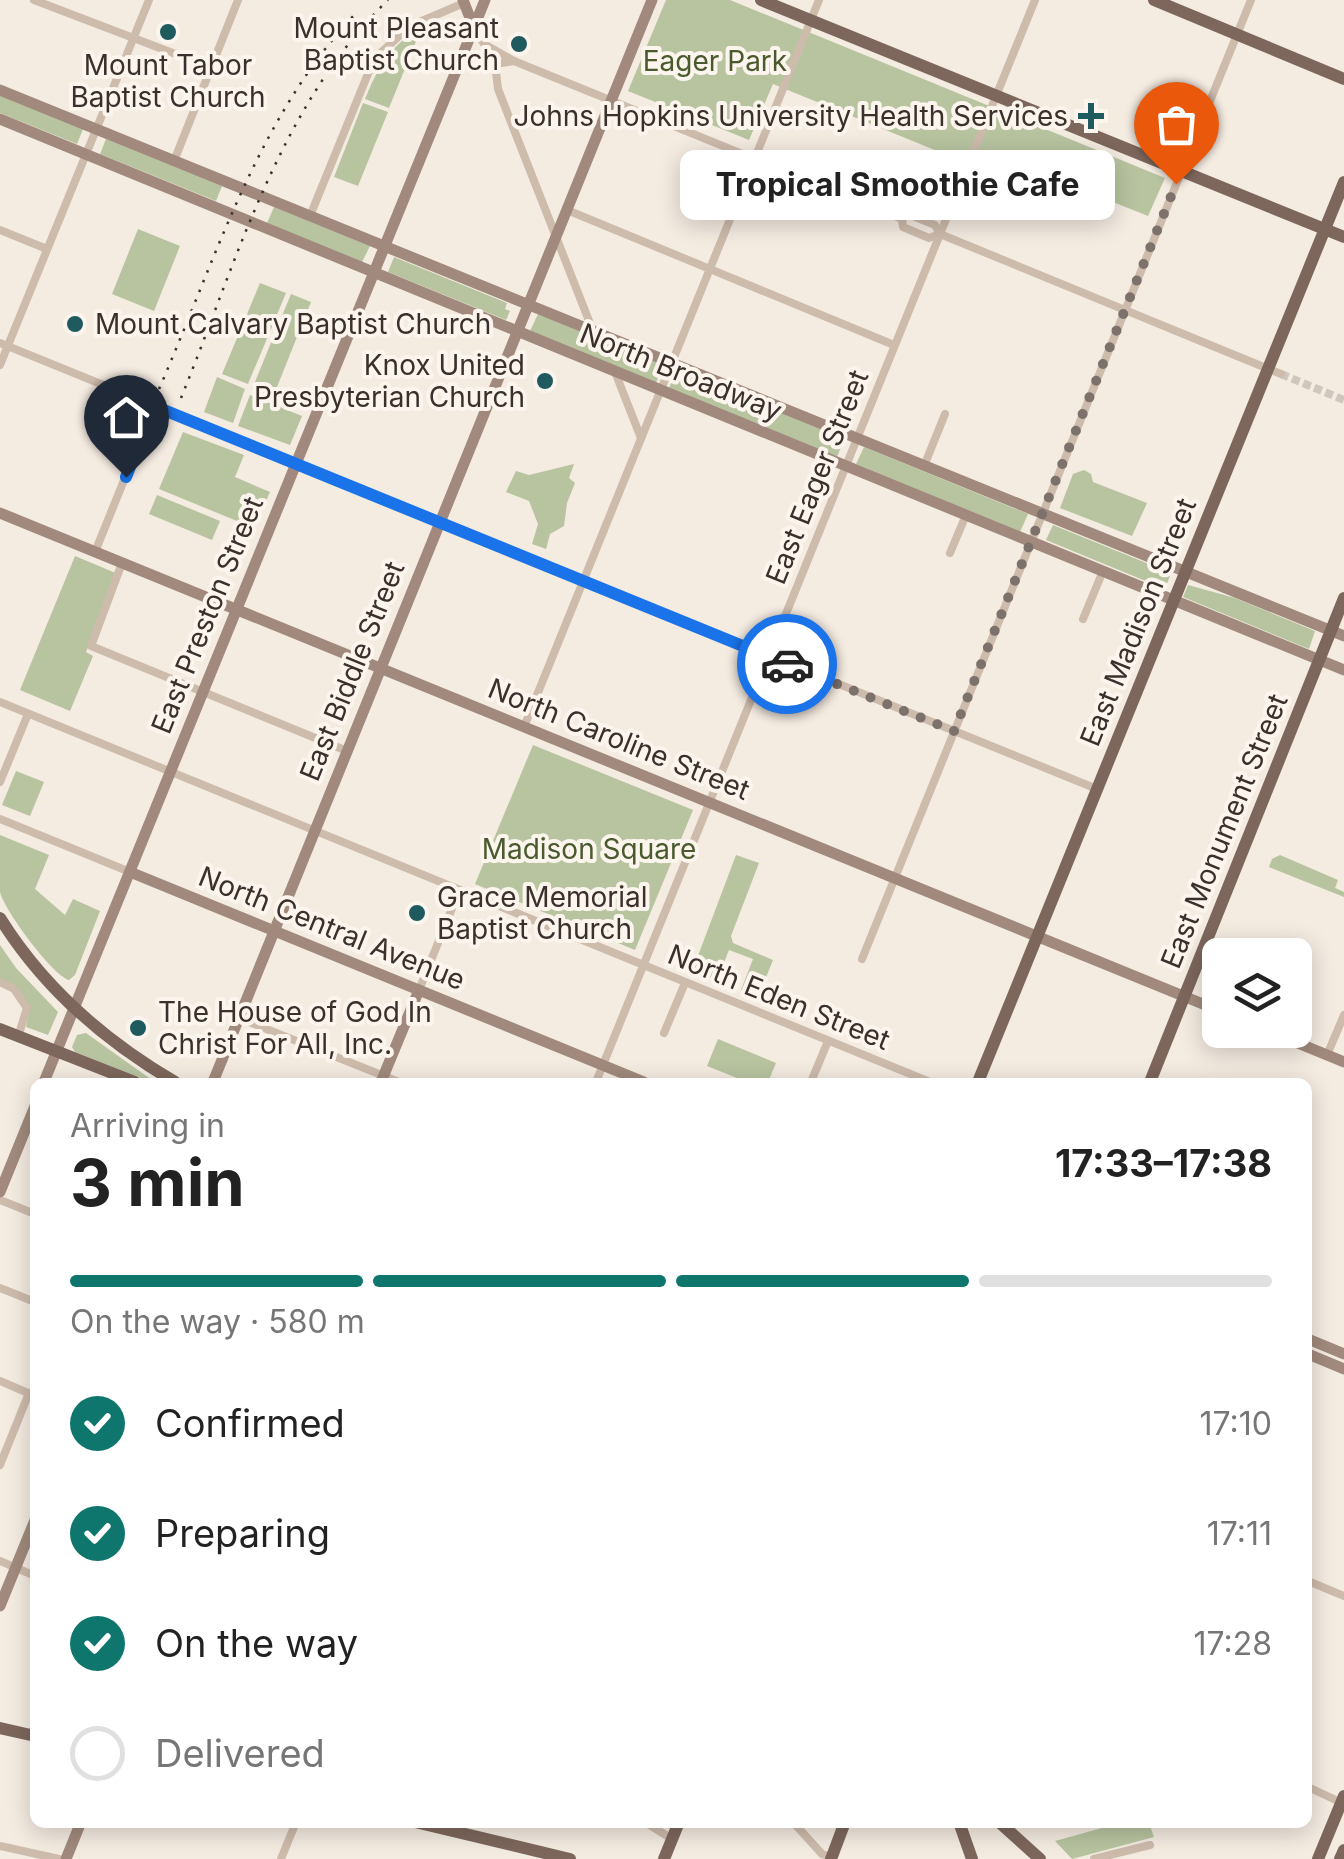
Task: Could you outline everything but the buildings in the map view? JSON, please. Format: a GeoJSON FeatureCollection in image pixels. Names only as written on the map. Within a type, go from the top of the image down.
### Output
{"type":"FeatureCollection","features":[{"type":"Feature","properties":{"kind":"main road","name":"East Preston Street"},"geometry":{"type":"LineString","coordinates":[[46,1078],[485,0]]}},
{"type":"Feature","properties":{"kind":"main road","name":"East Biddle Street"},"geometry":{"type":"LineString","coordinates":[[214,1078],[652,0]]}},
{"type":"Feature","properties":{"kind":"main road"},"geometry":{"type":"LineString","coordinates":[[761,0],[1344,237]]}},
{"type":"Feature","properties":{"kind":"main road"},"geometry":{"type":"LineString","coordinates":[[1154,0],[1344,80]]}},
{"type":"Feature","properties":{"kind":"main road"},"geometry":{"type":"LineString","coordinates":[[463,2],[474,28]]}},
{"type":"Feature","properties":{"kind":"main road","name":"North Broadway"},"geometry":{"type":"LineString","coordinates":[[0,90],[1337,634]]}},
{"type":"Feature","properties":{"kind":"main road","name":"North Broadway"},"geometry":{"type":"LineString","coordinates":[[0,119],[1344,670]]}},
{"type":"Feature","properties":{"kind":"main road","name":"East Madison Street"},"geometry":{"type":"LineString","coordinates":[[980,1078],[1184,573],[1275,371],[1344,182]]}},
{"type":"Feature","properties":{"kind":"main road","name":"North Caroline Street"},"geometry":{"type":"LineString","coordinates":[[0,513],[1202,1004]]}},
{"type":"Feature","properties":{"kind":"main road","name":"East Monument Street"},"geometry":{"type":"LineString","coordinates":[[1152,1078],[1319,660],[1337,634],[1344,598]]}},
{"type":"Feature","properties":{"kind":"main road","name":"North Central Avenue"},"geometry":{"type":"LineString","coordinates":[[130,872],[634,1078]]}},
{"type":"Feature","properties":{"kind":"main road"},"geometry":{"type":"LineString","coordinates":[[0,918],[38,971],[74,1008],[169,1078]]}},
{"type":"Feature","properties":{"kind":"main road"},"geometry":{"type":"LineString","coordinates":[[384,1078],[419,990]]}},
{"type":"Feature","properties":{"kind":"main road"},"geometry":{"type":"LineString","coordinates":[[0,1029],[125,1078]]}},
{"type":"Feature","properties":{"kind":"main road"},"geometry":{"type":"LineString","coordinates":[[1310,1048],[1344,1062]]}},
{"type":"Feature","properties":{"kind":"main road"},"geometry":{"type":"LineString","coordinates":[[0,1192],[30,1118]]}},
{"type":"Feature","properties":{"kind":"main road"},"geometry":{"type":"LineString","coordinates":[[1312,1341],[1344,1354]]}},
{"type":"Feature","properties":{"kind":"main road"},"geometry":{"type":"LineString","coordinates":[[1312,1356],[1344,1369]]}},
{"type":"Feature","properties":{"kind":"main road"},"geometry":{"type":"LineString","coordinates":[[0,1606],[30,1533]]}},
{"type":"Feature","properties":{"kind":"main road"},"geometry":{"type":"LineString","coordinates":[[0,1728],[30,1735]]}},
{"type":"Feature","properties":{"kind":"main road"},"geometry":{"type":"LineString","coordinates":[[1318,1859],[1343,1801]]}},
{"type":"Feature","properties":{"kind":"main road"},"geometry":{"type":"LineString","coordinates":[[62,1859],[78,1828]]}},
{"type":"Feature","properties":{"kind":"main road"},"geometry":{"type":"LineString","coordinates":[[440,1828],[570,1859]]}},
{"type":"Feature","properties":{"kind":"main road"},"geometry":{"type":"LineString","coordinates":[[664,1859],[677,1828]]}},
{"type":"Feature","properties":{"kind":"main road"},"geometry":{"type":"LineString","coordinates":[[831,1858],[844,1828]]}},
{"type":"Feature","properties":{"kind":"main road"},"geometry":{"type":"LineString","coordinates":[[962,1828],[972,1859]]}},
{"type":"Feature","properties":{"kind":"main road"},"geometry":{"type":"LineString","coordinates":[[1006,1828],[1040,1859]]}},
{"type":"Feature","properties":{"kind":"main road"},"geometry":{"type":"LineString","coordinates":[[1340,1859],[1344,1850]]}},
{"type":"Feature","properties":{"kind":"street"},"geometry":{"type":"LineString","coordinates":[[34,0],[212,68]]}},
{"type":"Feature","properties":{"kind":"street"},"geometry":{"type":"LineString","coordinates":[[0,365],[4,344],[47,250],[149,0]]}},
{"type":"Feature","properties":{"kind":"street"},"geometry":{"type":"LineString","coordinates":[[174,161],[238,0]]}},
{"type":"Feature","properties":{"kind":"street"},"geometry":{"type":"LineString","coordinates":[[524,727],[820,0]]}},
{"type":"Feature","properties":{"kind":"street","name":"East Eager Street"},"geometry":{"type":"LineString","coordinates":[[597,1078],[1035,0]]}},
{"type":"Feature","properties":{"kind":"street"},"geometry":{"type":"LineString","coordinates":[[862,959],[1250,0]]}},
{"type":"Feature","properties":{"kind":"street"},"geometry":{"type":"LineString","coordinates":[[310,216],[374,59],[410,26],[463,2]]}},
{"type":"Feature","properties":{"kind":"street"},"geometry":{"type":"LineString","coordinates":[[474,28],[484,44],[514,62],[902,219]]}},
{"type":"Feature","properties":{"kind":"street"},"geometry":{"type":"LineString","coordinates":[[514,62],[499,61],[494,76],[593,330]]}},
{"type":"Feature","properties":{"kind":"street"},"geometry":{"type":"LineString","coordinates":[[567,210],[894,345]]}},
{"type":"Feature","properties":{"kind":"street"},"geometry":{"type":"LineString","coordinates":[[902,219],[908,214],[935,225],[940,234],[1275,371]]}},
{"type":"Feature","properties":{"kind":"street"},"geometry":{"type":"LineString","coordinates":[[902,219],[903,227],[929,238],[940,234]]}},
{"type":"Feature","properties":{"kind":"street"},"geometry":{"type":"LineString","coordinates":[[0,230],[47,250]]}},
{"type":"Feature","properties":{"kind":"street"},"geometry":{"type":"LineString","coordinates":[[4,344],[1096,789]]}},
{"type":"Feature","properties":{"kind":"street"},"geometry":{"type":"LineString","coordinates":[[615,372],[641,438]]}},
{"type":"Feature","properties":{"kind":"street"},"geometry":{"type":"LineString","coordinates":[[95,552],[154,406]]}},
{"type":"Feature","properties":{"kind":"street"},"geometry":{"type":"LineString","coordinates":[[924,466],[945,414]]}},
{"type":"Feature","properties":{"kind":"street"},"geometry":{"type":"LineString","coordinates":[[950,553],[966,515]]}},
{"type":"Feature","properties":{"kind":"street"},"geometry":{"type":"LineString","coordinates":[[122,563],[91,646],[347,751]]}},
{"type":"Feature","properties":{"kind":"street"},"geometry":{"type":"LineString","coordinates":[[1083,619],[1103,571]]}},
{"type":"Feature","properties":{"kind":"street","name":"North Eden Street"},"geometry":{"type":"LineString","coordinates":[[0,702],[920,1078]]}},
{"type":"Feature","properties":{"kind":"street"},"geometry":{"type":"LineString","coordinates":[[0,782],[28,714]]}},
{"type":"Feature","properties":{"kind":"street","name":"North Central Avenue"},"geometry":{"type":"LineString","coordinates":[[0,819],[130,872]]}},
{"type":"Feature","properties":{"kind":"street"},"geometry":{"type":"LineString","coordinates":[[419,990],[460,890]]}},
{"type":"Feature","properties":{"kind":"street"},"geometry":{"type":"LineString","coordinates":[[0,982],[14,989],[27,1008],[18,1037]]}},
{"type":"Feature","properties":{"kind":"street"},"geometry":{"type":"LineString","coordinates":[[664,1033],[685,983]]}},
{"type":"Feature","properties":{"kind":"street"},"geometry":{"type":"LineString","coordinates":[[1327,1055],[1344,1015]]}},
{"type":"Feature","properties":{"kind":"street"},"geometry":{"type":"LineString","coordinates":[[238,1018],[378,1078]]}},
{"type":"Feature","properties":{"kind":"street"},"geometry":{"type":"LineString","coordinates":[[813,1078],[828,1041]]}},
{"type":"Feature","properties":{"kind":"street"},"geometry":{"type":"LineString","coordinates":[[0,1200],[30,1212]]}},
{"type":"Feature","properties":{"kind":"street"},"geometry":{"type":"LineString","coordinates":[[0,1288],[30,1300]]}},
{"type":"Feature","properties":{"kind":"street"},"geometry":{"type":"LineString","coordinates":[[0,1381],[30,1393]]}},
{"type":"Feature","properties":{"kind":"street"},"geometry":{"type":"LineString","coordinates":[[0,1465],[30,1398]]}},
{"type":"Feature","properties":{"kind":"street"},"geometry":{"type":"LineString","coordinates":[[0,1562],[30,1574]]}},
{"type":"Feature","properties":{"kind":"street"},"geometry":{"type":"LineString","coordinates":[[1312,1583],[1344,1596]]}},
{"type":"Feature","properties":{"kind":"street"},"geometry":{"type":"LineString","coordinates":[[1312,1789],[1343,1801]]}},
{"type":"Feature","properties":{"kind":"street"},"geometry":{"type":"LineString","coordinates":[[281,1859],[294,1828]]}},
{"type":"Feature","properties":{"kind":"street"},"geometry":{"type":"LineString","coordinates":[[654,1828],[672,1840]]}},
{"type":"Feature","properties":{"kind":"street"},"geometry":{"type":"LineString","coordinates":[[798,1828],[822,1854],[831,1858]]}},
{"type":"Feature","properties":{"kind":"street"},"geometry":{"type":"LineString","coordinates":[[1094,1859],[1150,1845]]}},
{"type":"Feature","properties":{"kind":"street"},"geometry":{"type":"LineString","coordinates":[[0,1846],[62,1859]]}},
{"type":"Feature","properties":{"kind":"green space","name":"Eager Park"},"geometry":{"type":"Polygon","coordinates":[[[666,0],[730,0],[1165,178],[1148,216],[1083,190],[1040,193],[773,84],[749,140],[628,91],[666,0]]]}},
{"type":"Feature","properties":{"kind":"green space"},"geometry":{"type":"Polygon","coordinates":[[[421,29],[389,108],[365,99],[386,58],[421,29]]]}},
{"type":"Feature","properties":{"kind":"green space"},"geometry":{"type":"Polygon","coordinates":[[[0,95],[83,129],[77,144],[0,113],[0,95]]]}},
{"type":"Feature","properties":{"kind":"green space"},"geometry":{"type":"Polygon","coordinates":[[[363,103],[388,112],[358,186],[334,177],[363,103]]]}},
{"type":"Feature","properties":{"kind":"green space"},"geometry":{"type":"Polygon","coordinates":[[[106,139],[222,186],[216,201],[100,154],[106,139]]]}},
{"type":"Feature","properties":{"kind":"green space"},"geometry":{"type":"Polygon","coordinates":[[[274,207],[370,246],[362,262],[267,223],[274,207]]]}},
{"type":"Feature","properties":{"kind":"green space"},"geometry":{"type":"Polygon","coordinates":[[[138,229],[180,246],[154,311],[112,294],[138,229]]]}},
{"type":"Feature","properties":{"kind":"green space"},"geometry":{"type":"Polygon","coordinates":[[[394,257],[507,303],[505,309],[510,311],[506,320],[388,272],[394,257]]]}},
{"type":"Feature","properties":{"kind":"green space"},"geometry":{"type":"Polygon","coordinates":[[[260,283],[286,293],[248,384],[222,374],[260,283]]]}},
{"type":"Feature","properties":{"kind":"green space"},"geometry":{"type":"Polygon","coordinates":[[[291,294],[311,302],[273,397],[252,389],[291,294]]]}},
{"type":"Feature","properties":{"kind":"green space"},"geometry":{"type":"Polygon","coordinates":[[[538,314],[663,365],[656,383],[530,331],[538,314]]]}},
{"type":"Feature","properties":{"kind":"green space"},"geometry":{"type":"Polygon","coordinates":[[[677,370],[844,439],[837,457],[669,388],[677,370]]]}},
{"type":"Feature","properties":{"kind":"green space"},"geometry":{"type":"Polygon","coordinates":[[[217,377],[245,389],[233,423],[204,412],[217,377]]]}},
{"type":"Feature","properties":{"kind":"green space"},"geometry":{"type":"Polygon","coordinates":[[[250,395],[302,416],[290,445],[238,426],[250,395]]]}},
{"type":"Feature","properties":{"kind":"green space"},"geometry":{"type":"Polygon","coordinates":[[[183,432],[244,455],[235,477],[270,492],[254,528],[159,489],[183,432]]]}},
{"type":"Feature","properties":{"kind":"green space"},"geometry":{"type":"Polygon","coordinates":[[[864,447],[1028,514],[1020,532],[856,464],[864,447]]]}},
{"type":"Feature","properties":{"kind":"green space"},"geometry":{"type":"Polygon","coordinates":[[[574,464],[569,478],[575,483],[564,526],[550,534],[546,549],[532,544],[538,524],[529,501],[506,492],[516,471],[529,475],[574,464]]]}},
{"type":"Feature","properties":{"kind":"green space"},"geometry":{"type":"Polygon","coordinates":[[[1084,470],[1091,474],[1093,482],[1147,503],[1132,536],[1060,508],[1073,474],[1084,470]]]}},
{"type":"Feature","properties":{"kind":"green space"},"geometry":{"type":"Polygon","coordinates":[[[157,495],[220,521],[212,540],[149,514],[157,495]]]}},
{"type":"Feature","properties":{"kind":"green space"},"geometry":{"type":"Polygon","coordinates":[[[1053,525],[1171,573],[1165,589],[1046,540],[1053,525]]]}},
{"type":"Feature","properties":{"kind":"green space"},"geometry":{"type":"Polygon","coordinates":[[[75,556],[118,574],[86,652],[93,656],[70,711],[20,690],[75,556]]]}},
{"type":"Feature","properties":{"kind":"green space"},"geometry":{"type":"Polygon","coordinates":[[[1188,585],[1235,598],[1315,631],[1309,649],[1183,597],[1188,585]]]}},
{"type":"Feature","properties":{"kind":"green space","name":"Madison Square"},"geometry":{"type":"Polygon","coordinates":[[[533,745],[693,810],[635,950],[475,884],[533,745]]]}},
{"type":"Feature","properties":{"kind":"green space"},"geometry":{"type":"Polygon","coordinates":[[[16,771],[44,782],[30,816],[2,805],[16,771]]]}},
{"type":"Feature","properties":{"kind":"green space"},"geometry":{"type":"Polygon","coordinates":[[[0,835],[49,855],[35,889],[65,915],[73,899],[100,911],[75,975],[69,980],[41,955],[3,901],[0,835]]]}},
{"type":"Feature","properties":{"kind":"green space"},"geometry":{"type":"Polygon","coordinates":[[[736,855],[759,863],[731,936],[733,943],[773,960],[758,997],[741,990],[753,959],[729,950],[717,980],[687,968],[696,961],[736,855]]]}},
{"type":"Feature","properties":{"kind":"green space"},"geometry":{"type":"Polygon","coordinates":[[[1280,855],[1338,880],[1335,888],[1344,892],[1344,897],[1269,867],[1272,859],[1280,855]]]}},
{"type":"Feature","properties":{"kind":"green space"},"geometry":{"type":"Polygon","coordinates":[[[0,945],[58,1012],[48,1035],[26,1027],[28,1011],[24,998],[0,979],[0,945]]]}},
{"type":"Feature","properties":{"kind":"green space"},"geometry":{"type":"Polygon","coordinates":[[[86,1033],[149,1078],[75,1052],[72,1047],[77,1035],[86,1033]]]}},
{"type":"Feature","properties":{"kind":"green space"},"geometry":{"type":"Polygon","coordinates":[[[718,1039],[776,1063],[770,1078],[737,1078],[707,1066],[718,1039]]]}},
{"type":"Feature","properties":{"kind":"green space"},"geometry":{"type":"Polygon","coordinates":[[[1102,1828],[1151,1828],[1154,1837],[1072,1859],[1055,1841],[1102,1828]]]}},
{"type":"Feature","properties":{"kind":"tunnel"},"geometry":{"type":"LineString","coordinates":[[1281,374],[1344,400]]}},
{"type":"Feature","properties":{"kind":"railway"},"geometry":{"type":"LineString","coordinates":[[181,398],[242,240],[289,136],[350,42],[388,0]]}},
{"type":"Feature","properties":{"kind":"railway"},"geometry":{"type":"LineString","coordinates":[[159,389],[266,142],[323,52],[358,11]]}},
{"type":"Feature","properties":{"kind":"way so far"},"geometry":{"type":"LineString","coordinates":[[787,664],[954,731],[1176,184]]}},
{"type":"Feature","properties":{"kind":"place","name":"Mount Tabor Baptist Church"},"geometry":{"type":"Point","coordinates":[168,32]}},
{"type":"Feature","properties":{"kind":"place","name":"Mount Pleasant Baptist Church"},"geometry":{"type":"Point","coordinates":[519,44]}},
{"type":"Feature","properties":{"kind":"place","name":"Johns Hopkins University Health Services"},"geometry":{"type":"Point","coordinates":[1091,116]}},
{"type":"Feature","properties":{"kind":"place","name":"Tropical Smoothie Cafe"},"geometry":{"type":"Point","coordinates":[1176,184]}},
{"type":"Feature","properties":{"kind":"place","name":"Mount Calvary Baptist Church"},"geometry":{"type":"Point","coordinates":[75,324]}},
{"type":"Feature","properties":{"kind":"place","name":"Knox United Presbyterian Church"},"geometry":{"type":"Point","coordinates":[545,381]}},
{"type":"Feature","properties":{"kind":"place","name":"Grace Memorial Baptist Church"},"geometry":{"type":"Point","coordinates":[417,913]}},
{"type":"Feature","properties":{"kind":"place","name":"The House of God In Christ For All, Inc."},"geometry":{"type":"Point","coordinates":[138,1028]}},
{"type":"Feature","properties":{"kind":"route"},"geometry":{"type":"LineString","coordinates":[[126,477],[154,406],[787,664]]}}]}
